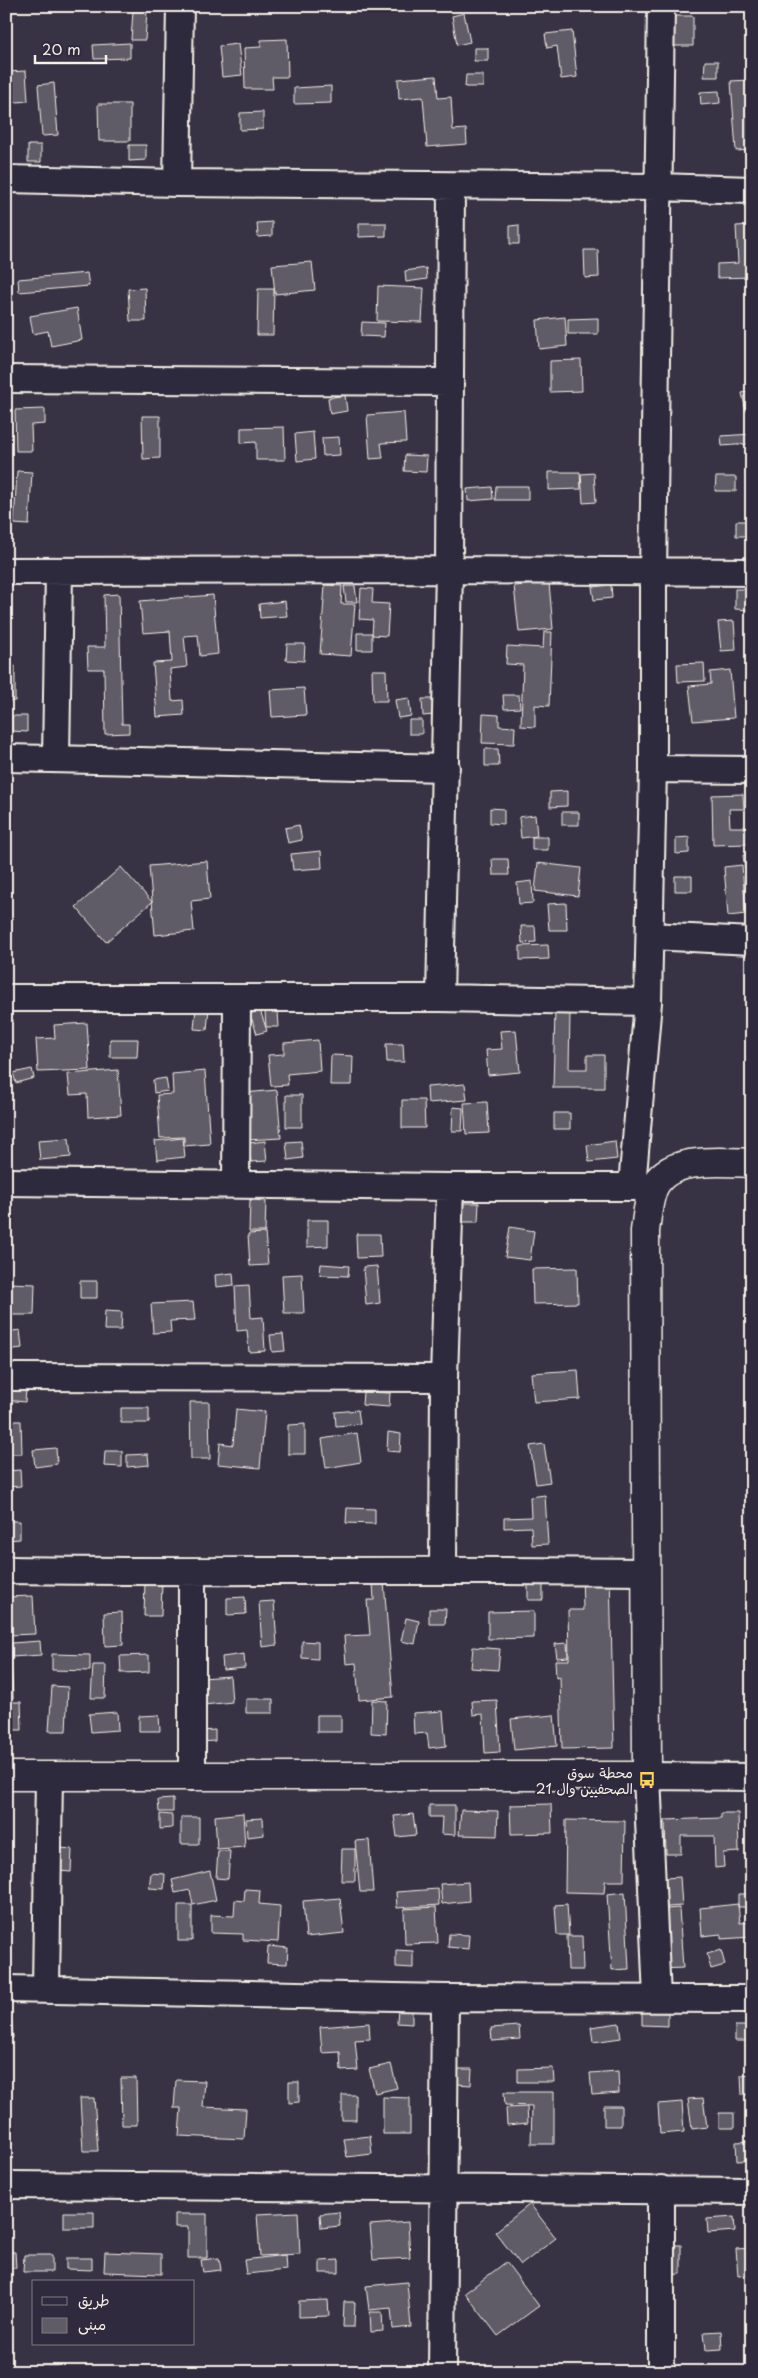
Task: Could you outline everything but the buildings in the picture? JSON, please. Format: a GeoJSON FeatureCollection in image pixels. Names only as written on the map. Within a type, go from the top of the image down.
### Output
{"type":"FeatureCollection","features":[{"type":"Feature","properties":{"kind":"street"},"geometry":{"type":"LineString","coordinates":[[177,183],[180,6]]}},
{"type":"Feature","properties":{"kind":"street"},"geometry":{"type":"LineString","coordinates":[[657,1998],[647,1776],[645,1572],[646,1231],[643,1187],[653,769],[653,573],[661,6]]}},
{"type":"Feature","properties":{"kind":"street"},"geometry":{"type":"LineString","coordinates":[[6,179],[177,183],[658,187],[752,190]]}},
{"type":"Feature","properties":{"kind":"street"},"geometry":{"type":"LineString","coordinates":[[440,998],[449,570],[451,186]]}},
{"type":"Feature","properties":{"kind":"street"},"geometry":{"type":"LineString","coordinates":[[6,379],[450,382]]}},
{"type":"Feature","properties":{"kind":"street"},"geometry":{"type":"LineString","coordinates":[[6,571],[449,570],[653,573],[752,572]]}},
{"type":"Feature","properties":{"kind":"street"},"geometry":{"type":"LineString","coordinates":[[56,758],[59,571]]}},
{"type":"Feature","properties":{"kind":"street"},"geometry":{"type":"LineString","coordinates":[[6,758],[446,768]]}},
{"type":"Feature","properties":{"kind":"street"},"geometry":{"type":"LineString","coordinates":[[653,769],[752,770]]}},
{"type":"Feature","properties":{"kind":"street"},"geometry":{"type":"LineString","coordinates":[[650,936],[752,941]]}},
{"type":"Feature","properties":{"kind":"street"},"geometry":{"type":"LineString","coordinates":[[6,998],[237,1000],[440,998],[648,1002]]}},
{"type":"Feature","properties":{"kind":"street"},"geometry":{"type":"LineString","coordinates":[[236,1184],[237,1000]]}},
{"type":"Feature","properties":{"kind":"street"},"geometry":{"type":"LineString","coordinates":[[6,1182],[450,1188],[643,1187],[684,1165],[703,1162],[752,1163]]}},
{"type":"Feature","properties":{"kind":"street"},"geometry":{"type":"LineString","coordinates":[[443,1570],[444,1378],[450,1188]]}},
{"type":"Feature","properties":{"kind":"street"},"geometry":{"type":"LineString","coordinates":[[6,1377],[444,1378]]}},
{"type":"Feature","properties":{"kind":"street"},"geometry":{"type":"LineString","coordinates":[[6,1570],[192,1573],[443,1570],[645,1572]]}},
{"type":"Feature","properties":{"kind":"street"},"geometry":{"type":"LineString","coordinates":[[192,1573],[192,1777]]}},
{"type":"Feature","properties":{"kind":"street"},"geometry":{"type":"LineString","coordinates":[[6,1776],[752,1777]]}},
{"type":"Feature","properties":{"kind":"street"},"geometry":{"type":"LineString","coordinates":[[46,1988],[49,1776]]}},
{"type":"Feature","properties":{"kind":"street"},"geometry":{"type":"LineString","coordinates":[[6,1989],[46,1988],[445,1998],[752,1999]]}},
{"type":"Feature","properties":{"kind":"street"},"geometry":{"type":"LineString","coordinates":[[442,2372],[445,1998]]}},
{"type":"Feature","properties":{"kind":"street"},"geometry":{"type":"LineString","coordinates":[[6,2185],[752,2191]]}},
{"type":"Feature","properties":{"kind":"street"},"geometry":{"type":"LineString","coordinates":[[661,2190],[661,2372]]}},
{"type":"Feature","properties":{"kind":"place","name":"محطة سوق الصحفيين وال 21"},"geometry":{"type":"Point","coordinates":[647,1780]}}]}
